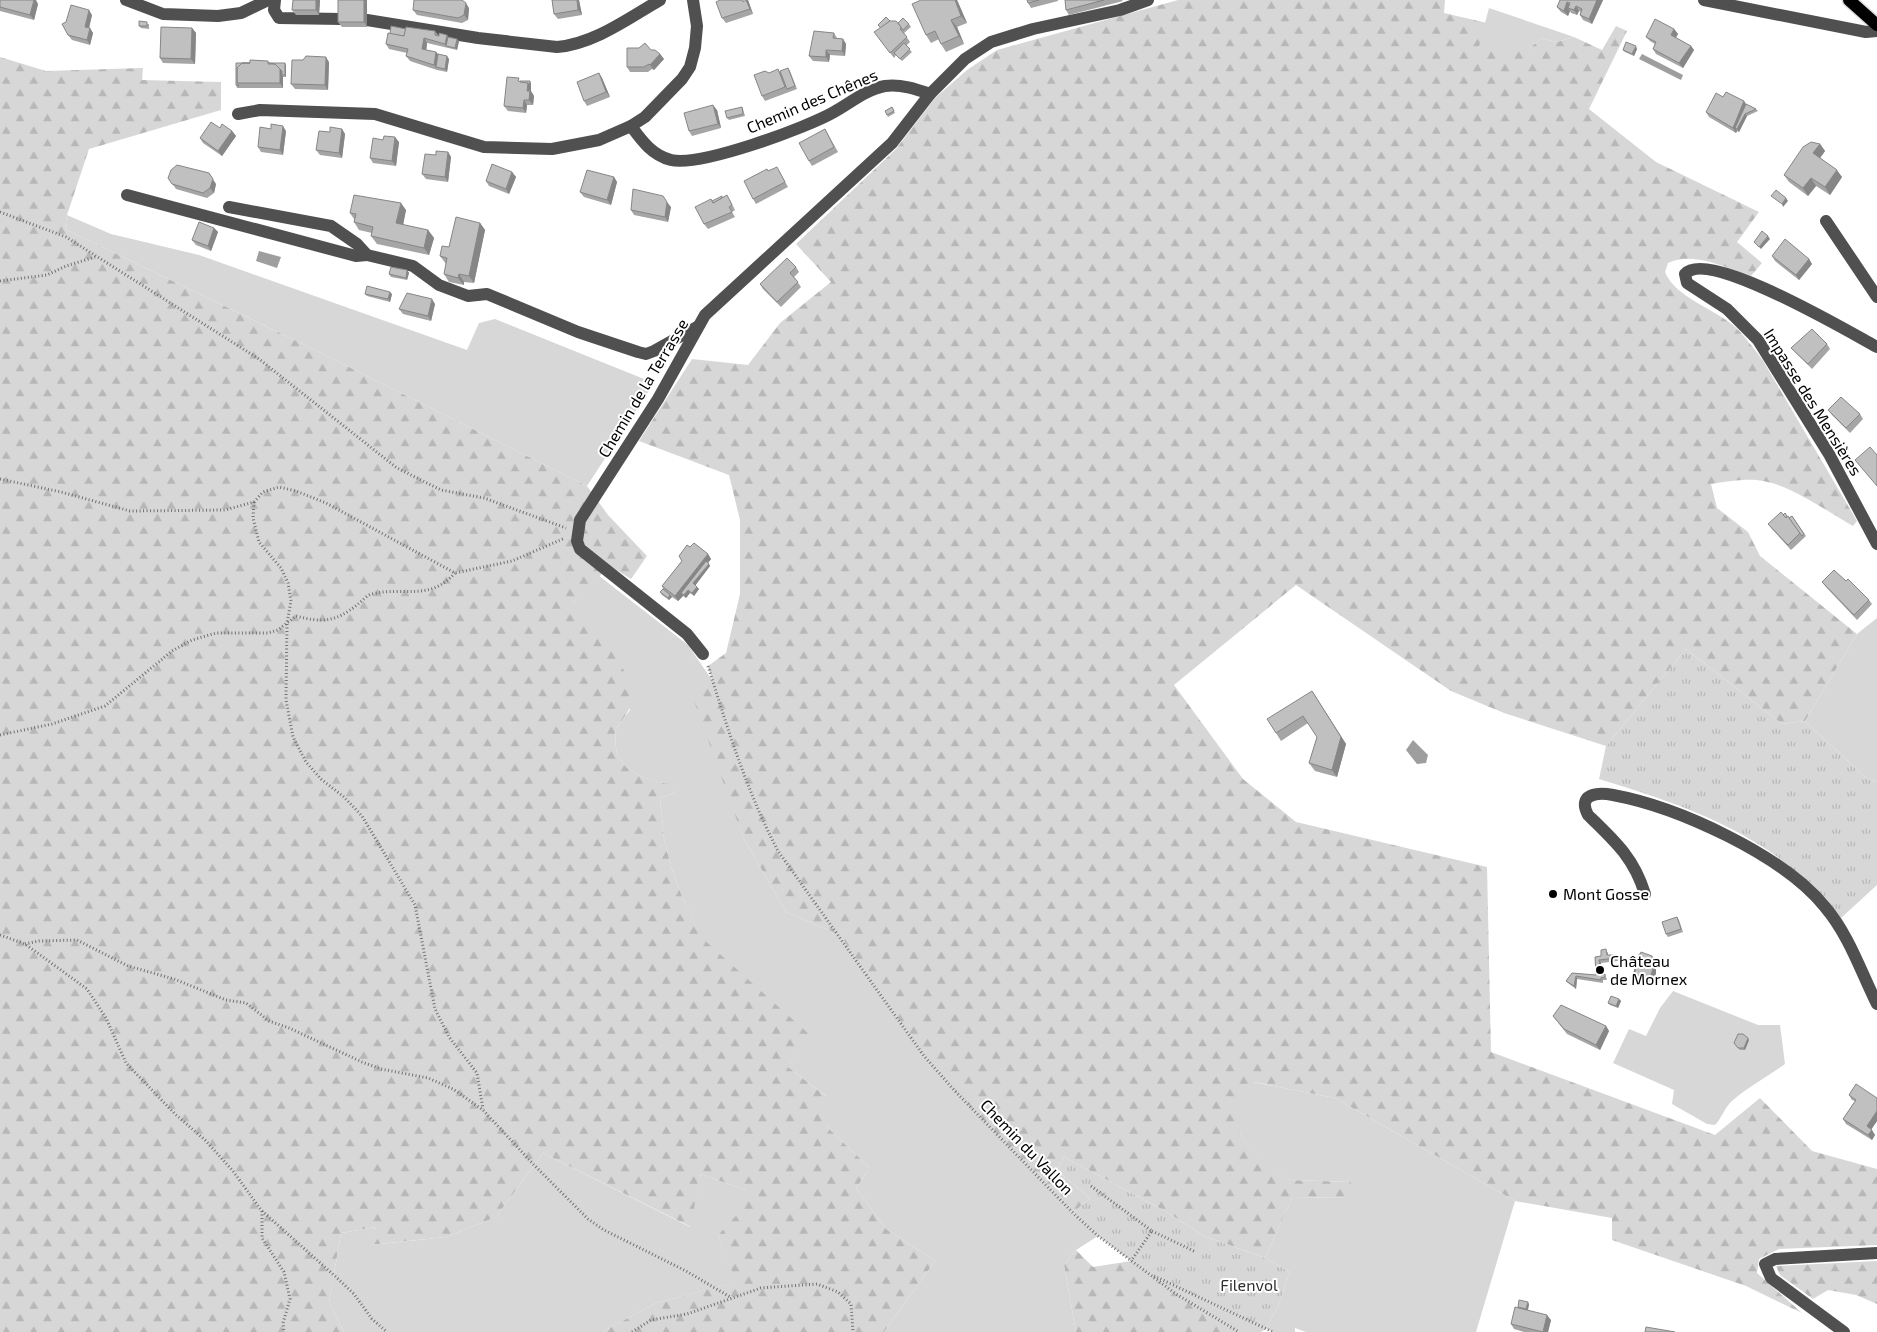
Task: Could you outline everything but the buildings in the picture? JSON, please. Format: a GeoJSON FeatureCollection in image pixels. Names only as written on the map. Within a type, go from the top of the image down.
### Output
{"type":"FeatureCollection","features":[{"type":"Feature","properties":{"kind":"main road"},"geometry":{"type":"LineString","coordinates":[[1849,0],[1877,25]]}},
{"type":"Feature","properties":{"kind":"street"},"geometry":{"type":"LineString","coordinates":[[126,0],[163,14],[218,16],[241,13],[268,0]]}},
{"type":"Feature","properties":{"kind":"street"},"geometry":{"type":"LineString","coordinates":[[275,0],[274,10],[279,18],[342,19]]}},
{"type":"Feature","properties":{"kind":"street"},"geometry":{"type":"LineString","coordinates":[[367,20],[538,46],[567,46],[613,28],[660,0]]}},
{"type":"Feature","properties":{"kind":"street"},"geometry":{"type":"LineString","coordinates":[[238,114],[260,110],[374,114],[484,147],[535,149],[583,144],[600,140],[631,126],[645,117],[671,92],[690,66],[697,37],[692,0]]}},
{"type":"Feature","properties":{"kind":"street","name":"Chemin de la Terrasse"},"geometry":{"type":"LineString","coordinates":[[577,531],[580,520],[658,399],[697,327],[714,305],[777,250],[892,143],[930,94],[965,59],[991,42],[1033,29],[1120,10],[1148,0]]}},
{"type":"Feature","properties":{"kind":"street"},"geometry":{"type":"LineString","coordinates":[[1704,0],[1866,32],[1877,31]]}},
{"type":"Feature","properties":{"kind":"street","name":"Chemin des Chênes"},"geometry":{"type":"LineString","coordinates":[[631,126],[649,148],[659,156],[674,161],[688,160],[786,133],[884,86],[906,86],[930,94]]}},
{"type":"Feature","properties":{"kind":"street"},"geometry":{"type":"LineString","coordinates":[[127,195],[356,256],[367,255],[413,266],[439,285],[468,296],[487,294],[578,332],[646,354],[697,327]]}},
{"type":"Feature","properties":{"kind":"street"},"geometry":{"type":"LineString","coordinates":[[229,207],[331,226],[357,244],[367,255]]}},
{"type":"Feature","properties":{"kind":"street"},"geometry":{"type":"LineString","coordinates":[[1826,221],[1877,297]]}},
{"type":"Feature","properties":{"kind":"street","name":"Impasse des Mensières"},"geometry":{"type":"LineString","coordinates":[[1877,347],[1804,306],[1764,288],[1725,274],[1699,268],[1691,268],[1685,274],[1687,283],[1727,309],[1758,340],[1828,454],[1877,544]]}},
{"type":"Feature","properties":{"kind":"street"},"geometry":{"type":"LineString","coordinates":[[577,531],[576,541],[580,549],[687,634],[703,654]]}},
{"type":"Feature","properties":{"kind":"street"},"geometry":{"type":"LineString","coordinates":[[1645,894],[1639,873],[1622,847],[1588,815],[1585,809],[1586,801],[1591,795],[1599,792],[1625,797],[1674,812],[1744,844],[1782,870],[1806,888],[1826,907],[1849,942],[1877,1004]]}},
{"type":"Feature","properties":{"kind":"street"},"geometry":{"type":"LineString","coordinates":[[1844,1332],[1771,1278],[1765,1264],[1775,1259],[1877,1253]]}},
{"type":"Feature","properties":{"kind":"path"},"geometry":{"type":"LineString","coordinates":[[0,212],[66,237],[259,359],[397,468],[442,490],[484,498],[577,531]]}},
{"type":"Feature","properties":{"kind":"path"},"geometry":{"type":"LineString","coordinates":[[0,281],[47,275],[66,266],[96,257]]}},
{"type":"Feature","properties":{"kind":"path"},"geometry":{"type":"LineString","coordinates":[[0,479],[61,492],[130,511],[225,510],[254,502],[263,492],[279,487],[296,491],[326,503],[454,573]]}},
{"type":"Feature","properties":{"kind":"path"},"geometry":{"type":"LineString","coordinates":[[254,502],[253,518],[259,542],[281,568],[288,583],[291,601],[287,622],[286,700],[293,737],[306,762],[321,779],[344,797],[362,816],[415,905],[435,1008],[449,1037],[477,1073],[483,1110]]}},
{"type":"Feature","properties":{"kind":"path"},"geometry":{"type":"LineString","coordinates":[[0,735],[52,724],[105,706],[172,651],[192,640],[216,633],[268,633],[278,630],[296,616],[316,621],[332,619],[348,612],[371,594],[431,591],[446,583],[454,573],[512,560],[577,531]]}},
{"type":"Feature","properties":{"kind":"path","name":"Chemin du Vallon"},"geometry":{"type":"LineString","coordinates":[[703,654],[738,762],[760,815],[778,851],[840,935],[924,1056],[954,1090],[1073,1213],[1131,1261],[1176,1294],[1239,1332]]}},
{"type":"Feature","properties":{"kind":"path"},"geometry":{"type":"LineString","coordinates":[[0,935],[25,944],[87,990],[106,1018],[126,1063],[175,1114],[205,1140],[233,1171],[262,1210],[354,1294],[372,1319],[388,1332]]}},
{"type":"Feature","properties":{"kind":"path"},"geometry":{"type":"LineString","coordinates":[[25,944],[40,940],[77,940],[128,966],[174,979],[226,1000],[246,1003],[269,1021],[289,1028],[362,1062],[381,1069],[428,1078],[453,1089],[483,1110],[588,1219],[604,1230],[686,1271],[730,1297]]}},
{"type":"Feature","properties":{"kind":"path"},"geometry":{"type":"LineString","coordinates":[[1091,1186],[1152,1231],[1196,1252]]}},
{"type":"Feature","properties":{"kind":"path"},"geometry":{"type":"LineString","coordinates":[[262,1210],[262,1238],[284,1272],[290,1299],[283,1323],[284,1332]]}},
{"type":"Feature","properties":{"kind":"path"},"geometry":{"type":"LineString","coordinates":[[1131,1261],[1152,1231]]}},
{"type":"Feature","properties":{"kind":"path"},"geometry":{"type":"LineString","coordinates":[[1147,1273],[1265,1330],[1273,1332]]}},
{"type":"Feature","properties":{"kind":"path"},"geometry":{"type":"LineString","coordinates":[[632,1332],[651,1320],[687,1314],[730,1297],[761,1288],[817,1284],[838,1292],[851,1304],[853,1332]]}},
{"type":"Feature","properties":{"kind":"green space"},"geometry":{"type":"Polygon","coordinates":[[[1178,0],[1445,0],[1444,13],[1487,23],[1478,49],[1529,49],[1541,38],[1557,42],[1574,37],[1602,50],[1616,26],[1627,31],[1589,109],[1656,162],[1759,212],[1737,242],[1762,263],[1751,276],[1710,262],[1688,259],[1668,263],[1665,272],[1677,288],[1734,326],[1762,359],[1857,521],[1853,526],[1793,491],[1768,482],[1745,480],[1711,484],[1717,508],[1748,532],[1760,556],[1857,634],[1805,721],[1782,724],[1686,649],[1606,746],[1504,713],[1451,691],[1296,585],[1174,685],[1243,779],[1296,822],[1487,867],[1491,1052],[1715,1135],[1760,1098],[1812,1151],[1877,1169],[1877,1245],[1779,1249],[1759,1259],[1757,1273],[1802,1313],[1746,1286],[1612,1240],[1612,1218],[1515,1201],[1335,1098],[1254,1082],[1237,1110],[1240,1134],[1264,1166],[1290,1180],[1351,1182],[1351,1197],[1292,1198],[1265,1258],[1204,1236],[1165,1211],[1064,1157],[1057,1170],[1090,1198],[1073,1213],[954,1090],[924,1056],[840,935],[786,912],[743,837],[694,701],[712,680],[708,666],[726,653],[740,594],[740,520],[729,475],[639,441],[692,359],[748,365],[780,323],[831,282],[796,244],[896,149],[935,98],[967,70],[997,50],[1178,0]]]}},
{"type":"Feature","properties":{"kind":"green space"},"geometry":{"type":"Polygon","coordinates":[[[1489,8],[1574,37],[1557,42],[1541,38],[1529,49],[1478,49],[1489,8]]]}},
{"type":"Feature","properties":{"kind":"green space"},"geometry":{"type":"Polygon","coordinates":[[[0,57],[46,71],[143,68],[142,80],[221,82],[221,110],[89,149],[67,215],[65,229],[307,346],[587,486],[608,515],[647,556],[631,579],[610,566],[573,602],[619,662],[632,687],[631,705],[615,730],[617,753],[632,771],[655,781],[670,784],[675,793],[660,798],[664,838],[672,870],[683,899],[702,938],[810,1035],[788,1067],[827,1097],[826,1126],[870,1168],[856,1188],[886,1229],[935,1261],[884,1332],[602,1332],[656,1303],[736,1282],[718,1235],[746,1205],[746,1190],[700,1174],[691,1227],[543,1153],[496,1217],[446,1237],[370,1245],[376,1227],[341,1233],[329,1303],[344,1332],[0,1332],[0,57]]]}},
{"type":"Feature","properties":{"kind":"green space"},"geometry":{"type":"Polygon","coordinates":[[[67,215],[111,234],[199,255],[467,350],[479,323],[495,319],[654,383],[587,486],[307,346],[65,229],[67,215]]]}},
{"type":"Feature","properties":{"kind":"green space"},"geometry":{"type":"Polygon","coordinates":[[[598,575],[688,645],[712,680],[725,783],[743,837],[786,912],[840,935],[924,1056],[954,1090],[1073,1213],[1098,1236],[1076,1250],[1064,1265],[1076,1332],[884,1332],[935,1261],[886,1229],[856,1188],[870,1168],[826,1126],[826,1096],[788,1067],[809,1035],[702,939],[672,870],[664,838],[660,798],[675,793],[669,784],[654,781],[632,771],[617,753],[615,730],[630,710],[573,602],[598,575]]]}},
{"type":"Feature","properties":{"kind":"green space"},"geometry":{"type":"Polygon","coordinates":[[[1877,618],[1877,782],[1867,779],[1805,721],[1857,634],[1877,618]]]}},
{"type":"Feature","properties":{"kind":"green space"},"geometry":{"type":"Polygon","coordinates":[[[1686,649],[1782,724],[1805,721],[1867,779],[1877,782],[1877,885],[1841,918],[1799,874],[1777,856],[1753,841],[1704,816],[1652,796],[1599,779],[1606,746],[1686,649]]]}},
{"type":"Feature","properties":{"kind":"green space"},"geometry":{"type":"Polygon","coordinates":[[[1673,991],[1758,1025],[1780,1025],[1785,1064],[1733,1100],[1715,1125],[1707,1124],[1672,1104],[1674,1090],[1613,1063],[1629,1029],[1646,1036],[1660,1008],[1673,991]]]}},
{"type":"Feature","properties":{"kind":"green space"},"geometry":{"type":"Polygon","coordinates":[[[1129,1039],[1253,1082],[1335,1098],[1515,1201],[1476,1332],[1306,1332],[1295,1328],[1295,1332],[1273,1332],[1266,1329],[1278,1306],[1290,1272],[1265,1258],[1292,1198],[1351,1197],[1351,1182],[1290,1180],[1264,1167],[1240,1134],[1129,1039]]]}},
{"type":"Feature","properties":{"kind":"green space"},"geometry":{"type":"Polygon","coordinates":[[[543,1153],[690,1227],[700,1174],[746,1190],[747,1205],[718,1235],[737,1282],[656,1303],[602,1332],[344,1332],[329,1303],[341,1233],[376,1227],[371,1245],[446,1237],[496,1217],[543,1153]]]}},
{"type":"Feature","properties":{"kind":"green space","name":"Filenvol"},"geometry":{"type":"Polygon","coordinates":[[[1064,1157],[1165,1211],[1204,1236],[1265,1258],[1290,1272],[1278,1306],[1266,1329],[1147,1273],[1098,1236],[1073,1213],[1090,1198],[1057,1170],[1064,1157]]]}},
{"type":"Feature","properties":{"kind":"green space"},"geometry":{"type":"Polygon","coordinates":[[[1076,1250],[1093,1267],[1131,1261],[1176,1294],[1239,1332],[1076,1332],[1064,1265],[1076,1250]]]}},
{"type":"Feature","properties":{"kind":"green space"},"geometry":{"type":"Polygon","coordinates":[[[1877,1261],[1877,1304],[1856,1295],[1828,1290],[1813,1299],[1780,1275],[1776,1266],[1877,1261]]]}},
{"type":"Feature","properties":{"kind":"green space"},"geometry":{"type":"Polygon","coordinates":[[[1147,1273],[1266,1329],[1261,1332],[1239,1332],[1176,1294],[1147,1273]]]}},
{"type":"Feature","properties":{"kind":"shaded area"},"geometry":{"type":"Polygon","coordinates":[[[1642,54],[1683,75],[1681,80],[1639,59],[1642,54]]]}},
{"type":"Feature","properties":{"kind":"shaded area"},"geometry":{"type":"Polygon","coordinates":[[[259,251],[281,257],[277,268],[256,261],[259,251]]]}},
{"type":"Feature","properties":{"kind":"shaded area"},"geometry":{"type":"Polygon","coordinates":[[[1413,740],[1428,755],[1426,763],[1417,764],[1406,750],[1413,740]]]}},
{"type":"Feature","properties":{"kind":"place","name":"Mont Gosse"},"geometry":{"type":"Point","coordinates":[1553,894]}},
{"type":"Feature","properties":{"kind":"place","name":"Château de Mornex"},"geometry":{"type":"Point","coordinates":[1600,970]}}]}
